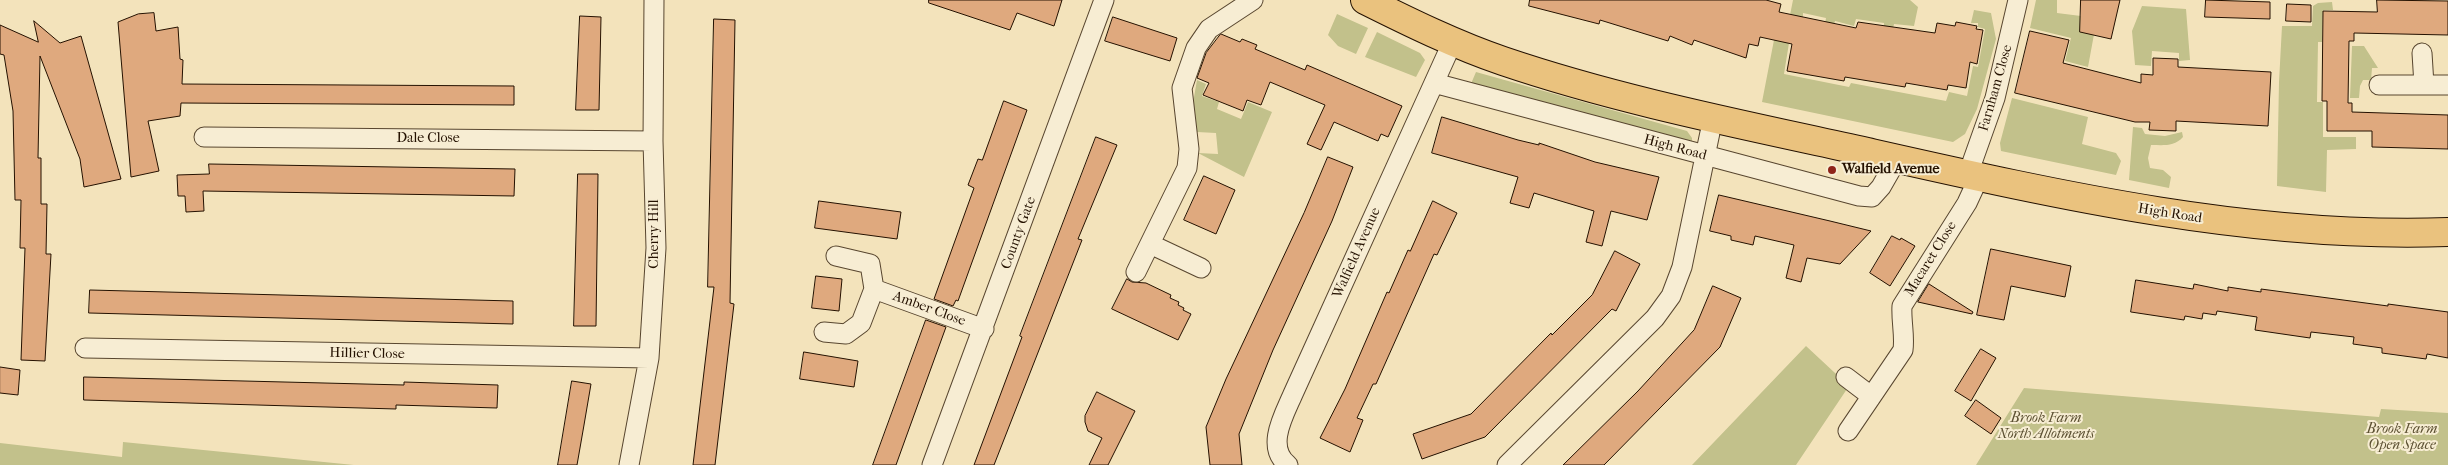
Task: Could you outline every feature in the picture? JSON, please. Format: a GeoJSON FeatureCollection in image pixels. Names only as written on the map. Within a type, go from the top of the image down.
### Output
{"type":"FeatureCollection","features":[{"type":"Feature","properties":{"kind":"main road","name":"High Road"},"geometry":{"type":"LineString","coordinates":[[1365,0],[1453,41],[1502,61],[1590,87],[1713,118],[1973,176],[2150,211],[2235,224],[2316,231],[2448,232]]}},
{"type":"Feature","properties":{"kind":"street","name":"Cherry Hill"},"geometry":{"type":"LineString","coordinates":[[629,465],[650,358],[656,248],[653,141],[654,0]]}},
{"type":"Feature","properties":{"kind":"street","name":"County Gate"},"geometry":{"type":"LineString","coordinates":[[932,465],[984,329],[1104,0]]}},
{"type":"Feature","properties":{"kind":"street"},"geometry":{"type":"LineString","coordinates":[[1136,272],[1186,168],[1189,149],[1182,88],[1196,48],[1209,29],[1254,0]]}},
{"type":"Feature","properties":{"kind":"street","name":"Farnham Close"},"geometry":{"type":"LineString","coordinates":[[1973,176],[1996,98],[2018,0]]}},
{"type":"Feature","properties":{"kind":"street","name":"Walfield Avenue"},"geometry":{"type":"LineString","coordinates":[[1288,465],[1277,447],[1278,432],[1293,394],[1453,41]]}},
{"type":"Feature","properties":{"kind":"street"},"geometry":{"type":"LineString","coordinates":[[2422,52],[2424,85]]}},
{"type":"Feature","properties":{"kind":"street","name":"High Road"},"geometry":{"type":"LineString","coordinates":[[1434,83],[1859,196],[1872,197],[1881,187],[1897,159]]}},
{"type":"Feature","properties":{"kind":"street"},"geometry":{"type":"LineString","coordinates":[[2380,85],[2448,85]]}},
{"type":"Feature","properties":{"kind":"street"},"geometry":{"type":"LineString","coordinates":[[1507,465],[1655,318],[1671,296],[1682,268],[1713,118]]}},
{"type":"Feature","properties":{"kind":"street","name":"Dale Close"},"geometry":{"type":"LineString","coordinates":[[204,137],[653,141]]}},
{"type":"Feature","properties":{"kind":"street","name":"Macaret Close"},"geometry":{"type":"LineString","coordinates":[[1848,430],[1903,350],[1902,306],[1967,203],[1973,176]]}},
{"type":"Feature","properties":{"kind":"street"},"geometry":{"type":"LineString","coordinates":[[1150,244],[1201,268]]}},
{"type":"Feature","properties":{"kind":"street","name":"Amber Close"},"geometry":{"type":"LineString","coordinates":[[824,332],[846,334],[861,323],[874,289],[870,264],[836,256]]}},
{"type":"Feature","properties":{"kind":"street","name":"Amber Close"},"geometry":{"type":"LineString","coordinates":[[874,289],[984,329]]}},
{"type":"Feature","properties":{"kind":"street","name":"Hillier Close"},"geometry":{"type":"LineString","coordinates":[[86,348],[650,358]]}},
{"type":"Feature","properties":{"kind":"street"},"geometry":{"type":"LineString","coordinates":[[1846,377],[1871,396]]}},
{"type":"Feature","properties":{"kind":"green space"},"geometry":{"type":"Polygon","coordinates":[[[1793,0],[1910,0],[1918,7],[1914,26],[1894,24],[1893,29],[1884,27],[1884,23],[1856,19],[1854,26],[1835,21],[1834,25],[1825,24],[1826,18],[1803,13],[1803,17],[1790,15],[1793,0]]]}},
{"type":"Feature","properties":{"kind":"green space"},"geometry":{"type":"Polygon","coordinates":[[[2036,0],[2057,0],[2057,13],[2097,18],[2088,67],[2065,61],[2071,38],[2030,28],[2036,0]]]}},
{"type":"Feature","properties":{"kind":"green space"},"geometry":{"type":"Polygon","coordinates":[[[2332,2],[2333,10],[2323,10],[2322,42],[2318,42],[2317,102],[2323,102],[2323,137],[2356,137],[2356,149],[2327,150],[2326,192],[2277,186],[2282,26],[2312,26],[2313,6],[2318,3],[2332,2]]]}},
{"type":"Feature","properties":{"kind":"green space"},"geometry":{"type":"Polygon","coordinates":[[[2142,6],[2186,9],[2190,60],[2179,61],[2179,53],[2152,51],[2151,66],[2135,65],[2132,31],[2142,6]]]}},
{"type":"Feature","properties":{"kind":"green space"},"geometry":{"type":"Polygon","coordinates":[[[1974,10],[1991,13],[1996,39],[1977,109],[1965,134],[1953,142],[1762,102],[1774,40],[1789,43],[1784,74],[1849,87],[1851,83],[1946,101],[1949,92],[1967,96],[1973,66],[1978,67],[1985,29],[1978,27],[1978,23],[1971,23],[1974,10]]]}},
{"type":"Feature","properties":{"kind":"green space"},"geometry":{"type":"Polygon","coordinates":[[[1337,14],[1368,28],[1356,54],[1338,46],[1328,35],[1337,14]]]}},
{"type":"Feature","properties":{"kind":"green space"},"geometry":{"type":"Polygon","coordinates":[[[1377,32],[1420,53],[1425,60],[1416,77],[1365,57],[1377,32]]]}},
{"type":"Feature","properties":{"kind":"green space"},"geometry":{"type":"Polygon","coordinates":[[[2352,46],[2364,46],[2378,68],[2372,68],[2371,80],[2363,80],[2360,86],[2359,98],[2350,98],[2352,46]]]}},
{"type":"Feature","properties":{"kind":"green space"},"geometry":{"type":"Polygon","coordinates":[[[1476,72],[1687,131],[1692,138],[1692,146],[1470,86],[1476,72]]]}},
{"type":"Feature","properties":{"kind":"green space"},"geometry":{"type":"Polygon","coordinates":[[[1197,80],[1206,84],[1202,96],[1219,102],[1217,109],[1241,119],[1248,102],[1272,112],[1244,177],[1198,153],[1218,154],[1216,133],[1197,132],[1193,103],[1197,80]]]}},
{"type":"Feature","properties":{"kind":"green space"},"geometry":{"type":"Polygon","coordinates":[[[2012,98],[2088,117],[2082,144],[2116,153],[2121,161],[2116,175],[2001,151],[2000,143],[2012,98]]]}},
{"type":"Feature","properties":{"kind":"green space"},"geometry":{"type":"Polygon","coordinates":[[[2133,127],[2142,128],[2145,134],[2165,136],[2182,132],[2183,137],[2176,142],[2168,145],[2151,145],[2148,158],[2150,168],[2163,170],[2171,177],[2169,188],[2129,180],[2133,127]]]}},
{"type":"Feature","properties":{"kind":"green space"},"geometry":{"type":"Polygon","coordinates":[[[1806,346],[1849,386],[1796,465],[1692,465],[1806,346]]]}},
{"type":"Feature","properties":{"kind":"green space","name":"Brook Farm North Allotments"},"geometry":{"type":"Polygon","coordinates":[[[2024,388],[2379,417],[2381,409],[2448,413],[2448,465],[1976,465],[2024,388]]]}},
{"type":"Feature","properties":{"kind":"green space"},"geometry":{"type":"Polygon","coordinates":[[[123,442],[354,465],[0,465],[0,443],[122,457],[123,442]]]}},
{"type":"Feature","properties":{"kind":"building"},"geometry":{"type":"Polygon","coordinates":[[[929,0],[1062,0],[1054,26],[1017,13],[1010,30],[929,3],[929,0]]]}},
{"type":"Feature","properties":{"kind":"building"},"geometry":{"type":"Polygon","coordinates":[[[1530,0],[1766,0],[1781,4],[1779,12],[1856,28],[1858,22],[1935,33],[1937,23],[1955,26],[1956,22],[1977,26],[1976,29],[1983,30],[1977,64],[1970,62],[1966,88],[1948,85],[1947,90],[1906,83],[1905,87],[1845,77],[1844,81],[1787,71],[1792,44],[1760,37],[1758,46],[1749,44],[1746,58],[1694,40],[1692,45],[1670,36],[1668,41],[1600,20],[1599,24],[1529,6],[1530,0]]]}},
{"type":"Feature","properties":{"kind":"building"},"geometry":{"type":"Polygon","coordinates":[[[2081,0],[2120,0],[2111,39],[2080,32],[2081,0]]]}},
{"type":"Feature","properties":{"kind":"building"},"geometry":{"type":"Polygon","coordinates":[[[2206,0],[2270,2],[2270,19],[2205,17],[2206,0]]]}},
{"type":"Feature","properties":{"kind":"building"},"geometry":{"type":"Polygon","coordinates":[[[2377,0],[2448,1],[2448,35],[2354,33],[2354,41],[2349,41],[2348,103],[2352,103],[2352,112],[2448,115],[2448,149],[2372,147],[2372,131],[2327,131],[2327,101],[2322,101],[2323,11],[2377,12],[2377,0]]]}},
{"type":"Feature","properties":{"kind":"building"},"geometry":{"type":"Polygon","coordinates":[[[2287,4],[2311,5],[2311,22],[2286,21],[2287,4]]]}},
{"type":"Feature","properties":{"kind":"building"},"geometry":{"type":"Polygon","coordinates":[[[154,13],[156,31],[178,27],[180,59],[183,60],[182,84],[514,86],[514,105],[181,103],[180,116],[148,121],[159,171],[131,177],[118,22],[138,14],[154,13]]]}},
{"type":"Feature","properties":{"kind":"building"},"geometry":{"type":"Polygon","coordinates":[[[580,16],[601,17],[599,110],[576,110],[580,16]]]}},
{"type":"Feature","properties":{"kind":"building"},"geometry":{"type":"Polygon","coordinates":[[[1113,17],[1177,38],[1170,61],[1105,41],[1113,17]]]}},
{"type":"Feature","properties":{"kind":"building"},"geometry":{"type":"Polygon","coordinates":[[[714,19],[735,20],[730,303],[734,304],[715,465],[693,465],[714,287],[708,287],[714,19]]]}},
{"type":"Feature","properties":{"kind":"building"},"geometry":{"type":"Polygon","coordinates":[[[34,21],[60,43],[81,36],[121,179],[84,187],[80,159],[40,56],[38,158],[41,158],[41,204],[47,204],[46,254],[51,254],[45,361],[21,360],[25,248],[20,248],[21,200],[15,200],[13,111],[4,55],[0,54],[0,25],[38,42],[34,21]]]}},
{"type":"Feature","properties":{"kind":"building"},"geometry":{"type":"Polygon","coordinates":[[[2030,31],[2069,40],[2063,63],[2141,83],[2141,74],[2153,75],[2153,58],[2178,59],[2178,67],[2271,72],[2268,126],[2176,121],[2176,131],[2149,130],[2150,122],[2135,122],[2015,93],[2030,31]]]}},
{"type":"Feature","properties":{"kind":"building"},"geometry":{"type":"Polygon","coordinates":[[[1221,34],[1240,42],[1242,39],[1257,45],[1255,49],[1305,70],[1307,65],[1402,106],[1388,137],[1381,134],[1378,141],[1334,122],[1321,150],[1307,144],[1325,105],[1270,82],[1261,105],[1247,100],[1243,111],[1203,95],[1209,83],[1197,78],[1206,53],[1221,34]]]}},
{"type":"Feature","properties":{"kind":"building"},"geometry":{"type":"Polygon","coordinates":[[[1004,101],[1027,110],[958,301],[956,300],[953,306],[934,299],[974,188],[968,185],[978,159],[982,160],[1004,101]]]}},
{"type":"Feature","properties":{"kind":"building"},"geometry":{"type":"Polygon","coordinates":[[[1442,117],[1518,140],[1539,145],[1539,143],[1595,162],[1659,177],[1647,220],[1611,211],[1602,246],[1586,242],[1594,211],[1534,193],[1529,208],[1510,203],[1518,177],[1432,153],[1442,117]]]}},
{"type":"Feature","properties":{"kind":"building"},"geometry":{"type":"Polygon","coordinates":[[[1096,137],[1117,145],[1078,239],[1082,240],[994,465],[974,465],[1022,337],[1020,336],[1096,137]]]}},
{"type":"Feature","properties":{"kind":"building"},"geometry":{"type":"Polygon","coordinates":[[[1328,157],[1353,167],[1332,221],[1273,350],[1239,434],[1242,465],[1210,465],[1206,427],[1226,379],[1304,213],[1328,157]]]}},
{"type":"Feature","properties":{"kind":"building"},"geometry":{"type":"Polygon","coordinates":[[[209,164],[515,169],[514,196],[203,191],[204,211],[186,212],[185,196],[178,196],[177,175],[209,174],[209,164]]]}},
{"type":"Feature","properties":{"kind":"building"},"geometry":{"type":"Polygon","coordinates":[[[578,174],[598,174],[596,326],[574,326],[578,174]]]}},
{"type":"Feature","properties":{"kind":"building"},"geometry":{"type":"Polygon","coordinates":[[[1204,176],[1235,190],[1216,234],[1184,220],[1204,176]]]}},
{"type":"Feature","properties":{"kind":"building"},"geometry":{"type":"Polygon","coordinates":[[[1719,195],[1871,231],[1840,264],[1807,258],[1801,282],[1786,278],[1794,245],[1755,236],[1753,245],[1731,240],[1731,236],[1710,231],[1719,195]]]}},
{"type":"Feature","properties":{"kind":"building"},"geometry":{"type":"Polygon","coordinates":[[[819,201],[901,212],[897,239],[815,228],[819,201]]]}},
{"type":"Feature","properties":{"kind":"building"},"geometry":{"type":"Polygon","coordinates":[[[1433,201],[1457,213],[1437,255],[1434,254],[1376,384],[1373,384],[1357,418],[1363,420],[1350,452],[1320,438],[1345,389],[1387,292],[1389,293],[1433,201]]]}},
{"type":"Feature","properties":{"kind":"building"},"geometry":{"type":"Polygon","coordinates":[[[1892,236],[1900,240],[1901,238],[1915,246],[1890,286],[1870,273],[1892,236]]]}},
{"type":"Feature","properties":{"kind":"building"},"geometry":{"type":"Polygon","coordinates":[[[1991,249],[2071,266],[2065,297],[2011,286],[2004,320],[1977,315],[1991,249]]]}},
{"type":"Feature","properties":{"kind":"building"},"geometry":{"type":"Polygon","coordinates":[[[1615,251],[1640,264],[1616,311],[1612,309],[1485,437],[1422,459],[1413,434],[1471,414],[1551,333],[1552,335],[1592,295],[1615,251]]]}},
{"type":"Feature","properties":{"kind":"building"},"geometry":{"type":"Polygon","coordinates":[[[816,276],[842,279],[839,311],[812,308],[816,276]]]}},
{"type":"Feature","properties":{"kind":"building"},"geometry":{"type":"Polygon","coordinates":[[[1127,279],[1132,282],[1146,283],[1171,295],[1170,298],[1179,302],[1178,305],[1184,308],[1183,310],[1191,314],[1178,340],[1112,309],[1127,279]]]}},
{"type":"Feature","properties":{"kind":"building"},"geometry":{"type":"Polygon","coordinates":[[[2136,280],[2193,289],[2194,284],[2228,291],[2228,287],[2261,292],[2261,289],[2448,312],[2448,358],[2427,354],[2426,359],[2382,353],[2382,348],[2353,344],[2354,337],[2311,332],[2310,338],[2255,330],[2257,317],[2217,311],[2216,315],[2203,313],[2202,319],[2185,316],[2184,320],[2131,312],[2136,280]]]}},
{"type":"Feature","properties":{"kind":"building"},"geometry":{"type":"Polygon","coordinates":[[[1929,284],[1973,312],[1972,314],[1918,302],[1929,284]]]}},
{"type":"Feature","properties":{"kind":"building"},"geometry":{"type":"Polygon","coordinates":[[[1713,286],[1741,298],[1720,347],[1604,465],[1563,465],[1638,391],[1694,330],[1713,286]]]}},
{"type":"Feature","properties":{"kind":"building"},"geometry":{"type":"Polygon","coordinates":[[[90,290],[513,301],[513,324],[89,313],[90,290]]]}},
{"type":"Feature","properties":{"kind":"building"},"geometry":{"type":"Polygon","coordinates":[[[926,320],[946,327],[896,465],[873,465],[926,320]]]}},
{"type":"Feature","properties":{"kind":"building"},"geometry":{"type":"Polygon","coordinates":[[[1981,349],[1996,358],[1971,401],[1955,391],[1981,349]]]}},
{"type":"Feature","properties":{"kind":"building"},"geometry":{"type":"Polygon","coordinates":[[[804,352],[858,361],[854,387],[800,379],[804,352]]]}},
{"type":"Feature","properties":{"kind":"building"},"geometry":{"type":"Polygon","coordinates":[[[0,367],[20,370],[18,395],[0,393],[0,367]]]}},
{"type":"Feature","properties":{"kind":"building"},"geometry":{"type":"Polygon","coordinates":[[[84,377],[404,385],[404,382],[498,385],[497,408],[396,405],[396,409],[84,400],[84,377]]]}},
{"type":"Feature","properties":{"kind":"building"},"geometry":{"type":"Polygon","coordinates":[[[572,381],[591,384],[577,465],[558,465],[572,381]]]}},
{"type":"Feature","properties":{"kind":"building"},"geometry":{"type":"Polygon","coordinates":[[[1097,392],[1135,411],[1108,465],[1089,465],[1102,438],[1088,431],[1085,422],[1085,416],[1097,392]]]}},
{"type":"Feature","properties":{"kind":"building"},"geometry":{"type":"Polygon","coordinates":[[[1976,400],[2001,418],[1991,434],[1965,416],[1976,400]]]}},
{"type":"Feature","properties":{"kind":"place","name":"Walfield Avenue"},"geometry":{"type":"Point","coordinates":[1832,170]}},
{"type":"Feature","properties":{"kind":"park label","name":"Brook Farm Open Space"},"geometry":{"type":"Point","coordinates":[2402,438]}}]}
